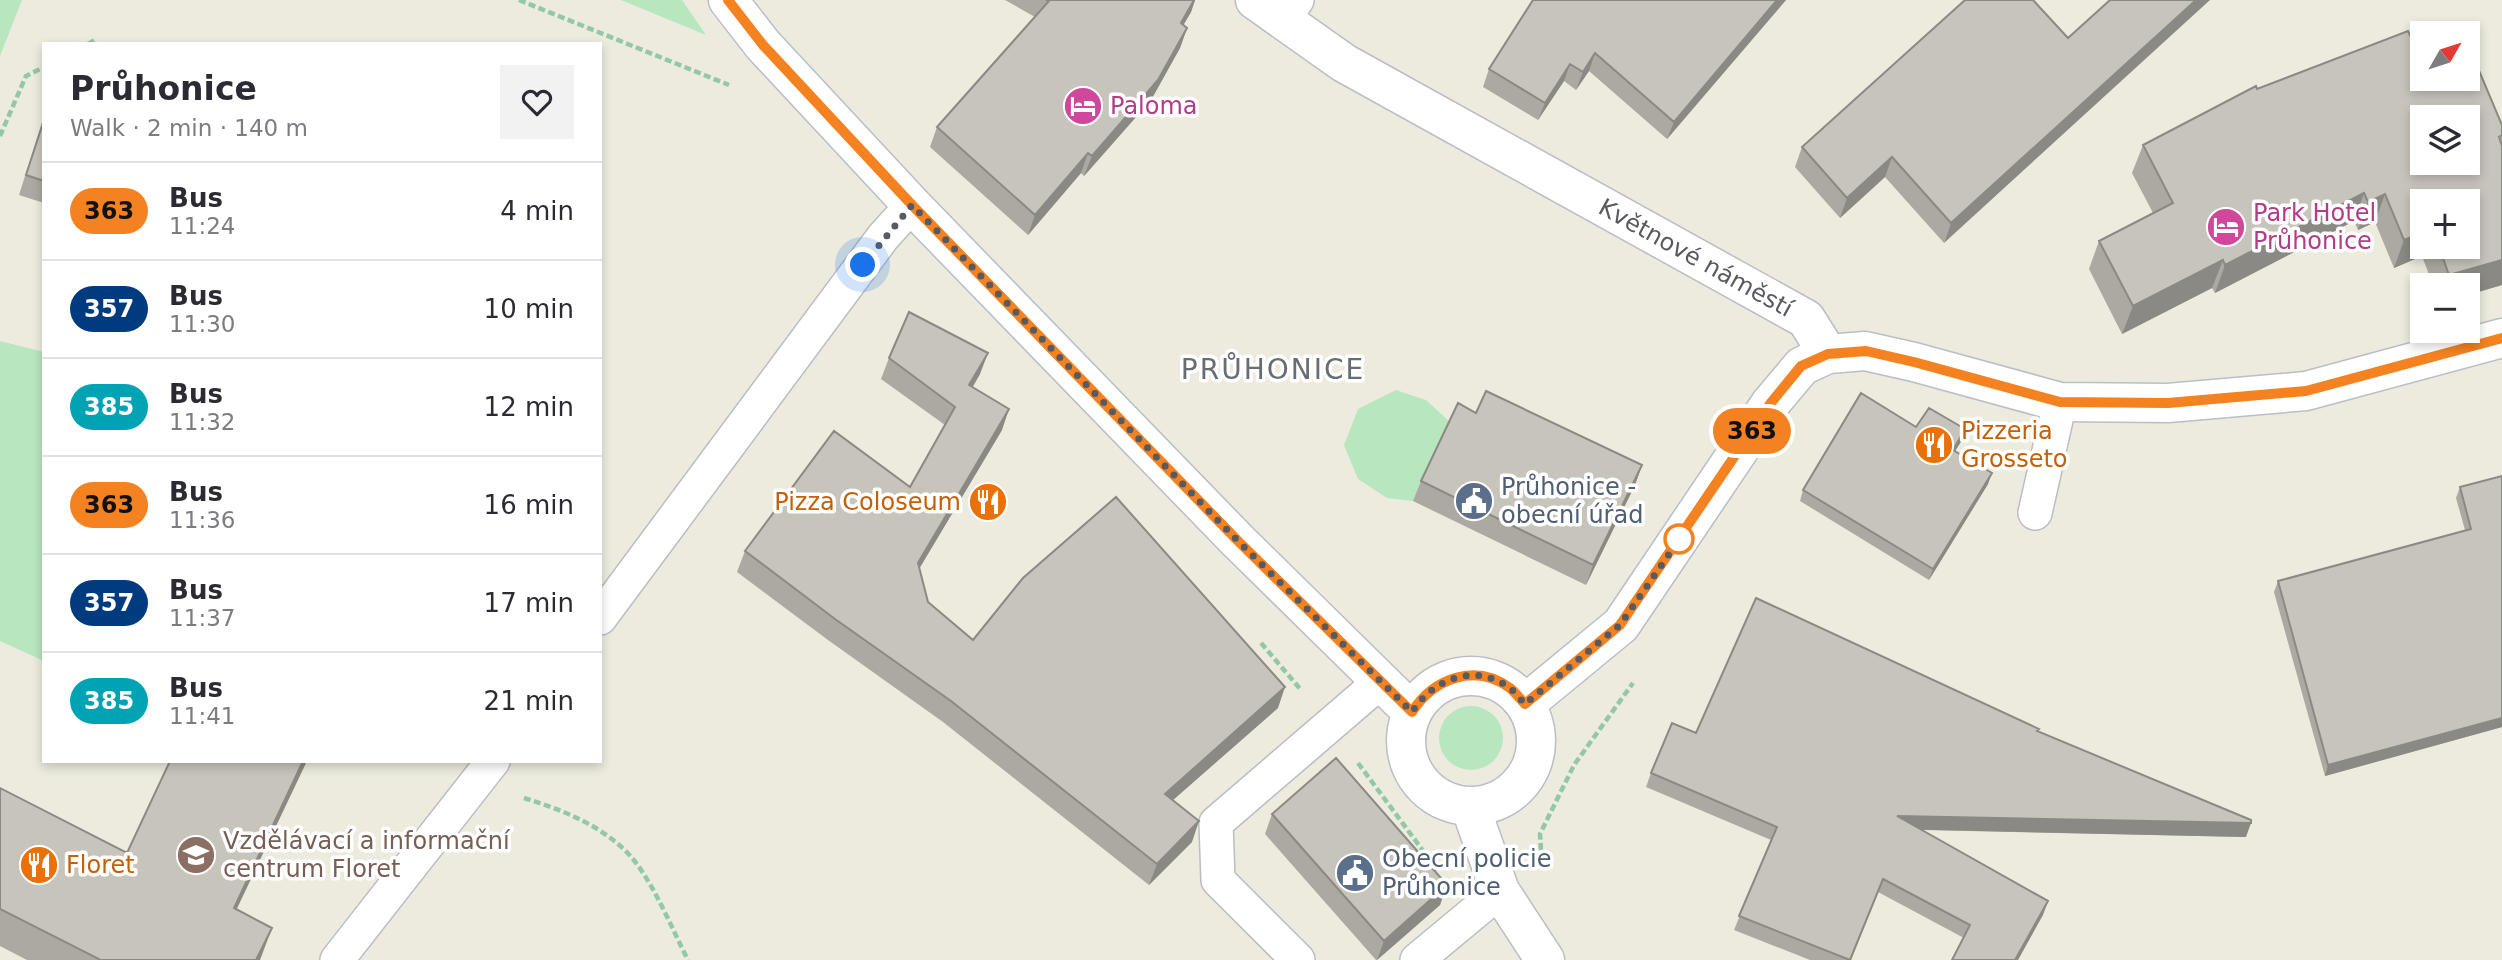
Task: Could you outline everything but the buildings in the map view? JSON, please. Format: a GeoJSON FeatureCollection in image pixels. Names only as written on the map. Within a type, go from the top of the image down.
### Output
{"type":"FeatureCollection","features":[{"type":"Feature","properties":{"kind":"street"},"geometry":{"type":"LineString","coordinates":[[728,0],[763,45],[912,205],[1237,540],[1412,712]]}},
{"type":"Feature","properties":{"kind":"street","name":"Květnové náměstí"},"geometry":{"type":"LineString","coordinates":[[1278,7],[1345,63],[1806,319],[1828,354]]}},
{"type":"Feature","properties":{"kind":"street"},"geometry":{"type":"LineString","coordinates":[[1525,704],[1620,625],[1770,404],[1801,366],[1828,354],[1866,351],[2060,402],[2168,403],[2306,391],[2502,338]]}},
{"type":"Feature","properties":{"kind":"street"},"geometry":{"type":"LineString","coordinates":[[1461,676],[1484,676],[1509,688],[1525,704],[1535,730],[1535,752],[1526,775],[1511,792],[1492,802],[1469,806],[1450,803],[1431,792],[1417,779],[1408,758],[1405,738],[1412,712],[1421,698],[1438,684],[1461,676]]}},
{"type":"Feature","properties":{"kind":"street"},"geometry":{"type":"LineString","coordinates":[[1469,806],[1500,891],[1545,960]]}},
{"type":"Feature","properties":{"kind":"lane"},"geometry":{"type":"LineString","coordinates":[[602,615],[883,237],[912,205]]}},
{"type":"Feature","properties":{"kind":"lane"},"geometry":{"type":"LineString","coordinates":[[2035,513],[2060,402]]}},
{"type":"Feature","properties":{"kind":"lane"},"geometry":{"type":"LineString","coordinates":[[1298,960],[1218,880],[1216,823],[1380,682]]}},
{"type":"Feature","properties":{"kind":"lane"},"geometry":{"type":"LineString","coordinates":[[337,960],[485,772]]}},
{"type":"Feature","properties":{"kind":"lane"},"geometry":{"type":"LineString","coordinates":[[1417,960],[1500,891]]}},
{"type":"Feature","properties":{"kind":"path"},"geometry":{"type":"LineString","coordinates":[[92,42],[95,40]]}},
{"type":"Feature","properties":{"kind":"path"},"geometry":{"type":"LineString","coordinates":[[0,136],[26,76],[42,68]]}},
{"type":"Feature","properties":{"kind":"path"},"geometry":{"type":"LineString","coordinates":[[1261,643],[1330,726],[1471,915]]}},
{"type":"Feature","properties":{"kind":"path"},"geometry":{"type":"LineString","coordinates":[[1541,861],[1540,835],[1574,765],[1634,681]]}},
{"type":"Feature","properties":{"kind":"path"},"geometry":{"type":"LineString","coordinates":[[485,772],[611,839],[632,859],[652,889],[688,960]]}},
{"type":"Feature","properties":{"kind":"green space"},"geometry":{"type":"Polygon","coordinates":[[[0,0],[22,0],[0,56],[0,0]]]}},
{"type":"Feature","properties":{"kind":"green space"},"geometry":{"type":"Polygon","coordinates":[[[621,0],[682,0],[706,35],[621,0]]]}},
{"type":"Feature","properties":{"kind":"green space"},"geometry":{"type":"Polygon","coordinates":[[[0,341],[42,352],[42,660],[0,641],[0,341]]]}},
{"type":"Feature","properties":{"kind":"green space"},"geometry":{"type":"Polygon","coordinates":[[[1396,390],[1426,400],[1451,423],[1413,501],[1387,498],[1358,479],[1344,445],[1358,409],[1396,390]]]}},
{"type":"Feature","properties":{"kind":"green space"},"geometry":{"type":"Polygon","coordinates":[[[1471,706],[1483,708],[1494,715],[1501,726],[1501,750],[1494,761],[1483,768],[1471,770],[1459,768],[1448,761],[1441,750],[1439,738],[1441,726],[1448,715],[1459,708],[1471,706]]]}},
{"type":"Feature","properties":{"kind":"bus line","name":"363"},"geometry":{"type":"LineString","coordinates":[[728,0],[763,45],[912,205],[1237,540],[1412,712],[1421,698],[1438,684],[1461,676],[1484,676],[1509,688],[1525,704],[1620,625],[1770,404],[1801,366],[1828,354],[1866,351],[2060,402],[2168,403],[2306,391],[2502,338]]}},
{"type":"Feature","properties":{"kind":"place","name":"Paloma"},"geometry":{"type":"Point","coordinates":[1083,106]}},
{"type":"Feature","properties":{"kind":"place","name":"Park Hotel Průhonice"},"geometry":{"type":"Point","coordinates":[2226,227]}},
{"type":"Feature","properties":{"kind":"place","name":"Pizzeria Grosseto"},"geometry":{"type":"Point","coordinates":[1934,445]}},
{"type":"Feature","properties":{"kind":"place","name":"Průhonice - obecní úřad"},"geometry":{"type":"Point","coordinates":[1474,501]}},
{"type":"Feature","properties":{"kind":"place","name":"Pizza Coloseum"},"geometry":{"type":"Point","coordinates":[988,502]}},
{"type":"Feature","properties":{"kind":"place","name":"Vzdělávací a informační centrum Floret"},"geometry":{"type":"Point","coordinates":[196,855]}},
{"type":"Feature","properties":{"kind":"place","name":"Floret"},"geometry":{"type":"Point","coordinates":[39,865]}},
{"type":"Feature","properties":{"kind":"place","name":"Obecní policie Průhonice"},"geometry":{"type":"Point","coordinates":[1355,873]}},
{"type":"Feature","properties":{"kind":"district","name":"PRŮHONICE"},"geometry":{"type":"Point","coordinates":[1273,369]}},
{"type":"Feature","properties":{"kind":"route"},"geometry":{"type":"LineString","coordinates":[[863,265],[883,237],[912,205],[1237,540],[1412,712],[1421,698],[1438,684],[1461,676],[1484,676],[1509,688],[1525,704],[1620,625],[1681,537],[1679,539]]}}]}
